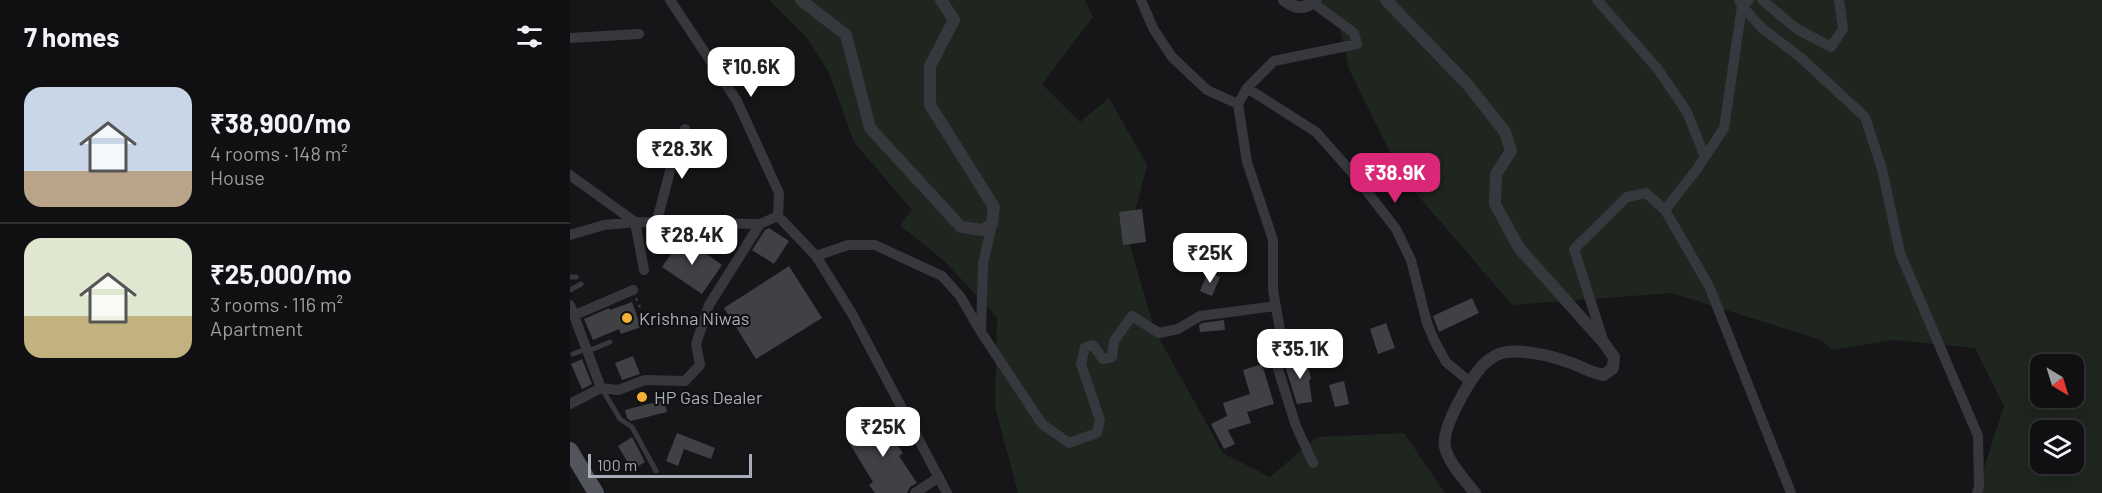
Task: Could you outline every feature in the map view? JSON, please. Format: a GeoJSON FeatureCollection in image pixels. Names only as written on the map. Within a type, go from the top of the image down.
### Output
{"type":"FeatureCollection","features":[{"type":"Feature","properties":{"kind":"main road"},"geometry":{"type":"LineString","coordinates":[[570,450],[596,493]]}},
{"type":"Feature","properties":{"kind":"street"},"geometry":{"type":"LineString","coordinates":[[670,0],[737,101],[779,193],[778,216],[816,256],[851,312],[947,493]]}},
{"type":"Feature","properties":{"kind":"street"},"geometry":{"type":"LineString","coordinates":[[801,0],[846,36],[870,128],[961,226],[983,230],[992,225]]}},
{"type":"Feature","properties":{"kind":"street"},"geometry":{"type":"LineString","coordinates":[[941,0],[954,20],[930,66],[930,105],[994,207],[983,264],[981,332]]}},
{"type":"Feature","properties":{"kind":"street"},"geometry":{"type":"LineString","coordinates":[[1141,0],[1153,28],[1172,57],[1207,90],[1238,104]]}},
{"type":"Feature","properties":{"kind":"street"},"geometry":{"type":"LineString","coordinates":[[1284,0],[1291,5],[1303,8],[1314,2],[1354,33],[1357,44],[1274,61],[1247,88],[1238,104],[1247,162],[1273,240],[1273,290],[1283,347],[1278,369],[1296,426],[1313,463]]}},
{"type":"Feature","properties":{"kind":"street"},"geometry":{"type":"LineString","coordinates":[[1386,0],[1468,85],[1505,132],[1511,151],[1496,174],[1495,204],[1519,248],[1614,357],[1613,368],[1604,375],[1558,358],[1512,352],[1490,359],[1470,382],[1451,421],[1445,442],[1451,460],[1475,493]]}},
{"type":"Feature","properties":{"kind":"street"},"geometry":{"type":"LineString","coordinates":[[1597,0],[1657,68],[1687,112],[1705,157]]}},
{"type":"Feature","properties":{"kind":"street"},"geometry":{"type":"LineString","coordinates":[[1762,0],[1797,29],[1831,47],[1843,28],[1839,0]]}},
{"type":"Feature","properties":{"kind":"street"},"geometry":{"type":"LineString","coordinates":[[1665,210],[1724,128],[1743,2]]}},
{"type":"Feature","properties":{"kind":"street"},"geometry":{"type":"LineString","coordinates":[[1743,2],[1762,28],[1800,57],[1865,117],[1882,169],[1900,253],[1978,436],[1979,486],[1977,493]]}},
{"type":"Feature","properties":{"kind":"street"},"geometry":{"type":"LineString","coordinates":[[570,38],[639,34]]}},
{"type":"Feature","properties":{"kind":"street"},"geometry":{"type":"LineString","coordinates":[[1247,88],[1316,132],[1355,176],[1396,229],[1411,260],[1427,323],[1435,342],[1446,362],[1470,382]]}},
{"type":"Feature","properties":{"kind":"street"},"geometry":{"type":"LineString","coordinates":[[656,224],[674,156],[685,129]]}},
{"type":"Feature","properties":{"kind":"street"},"geometry":{"type":"LineString","coordinates":[[570,175],[635,222],[644,270]]}},
{"type":"Feature","properties":{"kind":"street"},"geometry":{"type":"LineString","coordinates":[[1604,343],[1574,249],[1627,197],[1646,193],[1665,210],[1708,286],[1791,493]]}},
{"type":"Feature","properties":{"kind":"street"},"geometry":{"type":"LineString","coordinates":[[570,235],[604,225],[635,222],[760,224],[778,216]]}},
{"type":"Feature","properties":{"kind":"street"},"geometry":{"type":"LineString","coordinates":[[570,411],[574,402],[601,388],[618,390],[645,380],[685,381],[700,365],[696,344],[709,305],[760,224]]}},
{"type":"Feature","properties":{"kind":"street"},"geometry":{"type":"LineString","coordinates":[[816,256],[848,245],[875,245],[942,276],[960,296],[981,332],[1042,423],[1069,443],[1097,434],[1100,420],[1081,364],[1085,347],[1093,345],[1103,359],[1112,357],[1114,341],[1132,316],[1159,333],[1178,329],[1200,316],[1276,306]]}},
{"type":"Feature","properties":{"kind":"street"},"geometry":{"type":"LineString","coordinates":[[601,388],[572,310],[633,290]]}},
{"type":"Feature","properties":{"kind":"street"},"geometry":{"type":"LineString","coordinates":[[915,493],[939,477]]}},
{"type":"Feature","properties":{"kind":"lane"},"geometry":{"type":"LineString","coordinates":[[570,290],[581,284]]}},
{"type":"Feature","properties":{"kind":"lane"},"geometry":{"type":"LineString","coordinates":[[573,354],[610,342]]}},
{"type":"Feature","properties":{"kind":"lane"},"geometry":{"type":"LineString","coordinates":[[601,388],[620,419],[632,427],[656,471]]}},
{"type":"Feature","properties":{"kind":"path"},"geometry":{"type":"LineString","coordinates":[[633,290],[643,315]]}},
{"type":"Feature","properties":{"kind":"shaded area"},"geometry":{"type":"Polygon","coordinates":[[[769,0],[1085,0],[1093,17],[1042,84],[1080,122],[1109,98],[1147,165],[1128,239],[1155,331],[1223,453],[1270,477],[1317,437],[1404,433],[1445,493],[1018,493],[995,407],[997,317],[943,260],[900,225],[912,210],[854,142],[829,73],[807,38],[769,0]]]}},
{"type":"Feature","properties":{"kind":"shaded area"},"geometry":{"type":"Polygon","coordinates":[[[1317,0],[2102,0],[2102,493],[1976,493],[2004,406],[1975,348],[1894,340],[1832,350],[1821,340],[1672,293],[1512,305],[1402,177],[1349,69],[1340,28],[1317,0]]]}},
{"type":"Feature","properties":{"kind":"building"},"geometry":{"type":"Polygon","coordinates":[[[1142,209],[1146,242],[1123,245],[1119,212],[1142,209]]]}},
{"type":"Feature","properties":{"kind":"building"},"geometry":{"type":"Polygon","coordinates":[[[769,228],[789,241],[774,264],[752,250],[765,230],[769,228]]]}},
{"type":"Feature","properties":{"kind":"building"},"geometry":{"type":"Polygon","coordinates":[[[683,237],[722,265],[702,294],[662,267],[683,237]]]}},
{"type":"Feature","properties":{"kind":"building"},"geometry":{"type":"Polygon","coordinates":[[[789,266],[822,318],[756,359],[724,308],[789,266]]]}},
{"type":"Feature","properties":{"kind":"building"},"geometry":{"type":"Polygon","coordinates":[[[1208,272],[1220,277],[1212,296],[1200,291],[1208,272]]]}},
{"type":"Feature","properties":{"kind":"building"},"geometry":{"type":"Polygon","coordinates":[[[1472,298],[1479,313],[1439,332],[1433,316],[1472,298]]]}},
{"type":"Feature","properties":{"kind":"building"},"geometry":{"type":"Polygon","coordinates":[[[632,302],[641,327],[621,334],[619,329],[593,340],[584,319],[609,308],[610,310],[632,302]]]}},
{"type":"Feature","properties":{"kind":"building"},"geometry":{"type":"Polygon","coordinates":[[[1224,320],[1225,330],[1200,332],[1199,325],[1202,323],[1224,320]]]}},
{"type":"Feature","properties":{"kind":"building"},"geometry":{"type":"Polygon","coordinates":[[[1386,323],[1395,348],[1378,354],[1370,329],[1386,323]]]}},
{"type":"Feature","properties":{"kind":"building"},"geometry":{"type":"Polygon","coordinates":[[[633,356],[640,374],[622,380],[615,363],[633,356]]]}},
{"type":"Feature","properties":{"kind":"building"},"geometry":{"type":"Polygon","coordinates":[[[1306,358],[1311,379],[1309,380],[1312,402],[1297,404],[1286,369],[1287,363],[1306,358]]]}},
{"type":"Feature","properties":{"kind":"building"},"geometry":{"type":"Polygon","coordinates":[[[582,359],[592,384],[582,389],[571,364],[582,359]]]}},
{"type":"Feature","properties":{"kind":"building"},"geometry":{"type":"Polygon","coordinates":[[[1262,364],[1274,404],[1247,412],[1251,423],[1228,430],[1235,444],[1224,449],[1211,424],[1227,416],[1223,403],[1250,394],[1243,370],[1262,364]]]}},
{"type":"Feature","properties":{"kind":"building"},"geometry":{"type":"Polygon","coordinates":[[[1344,381],[1349,404],[1335,407],[1329,385],[1344,381]]]}},
{"type":"Feature","properties":{"kind":"building"},"geometry":{"type":"Polygon","coordinates":[[[664,400],[667,412],[631,421],[627,418],[625,410],[664,400]]]}},
{"type":"Feature","properties":{"kind":"building"},"geometry":{"type":"Polygon","coordinates":[[[890,415],[899,429],[890,434],[903,453],[899,456],[917,483],[910,487],[907,493],[875,493],[869,485],[873,482],[848,441],[890,415]]]}},
{"type":"Feature","properties":{"kind":"building"},"geometry":{"type":"Polygon","coordinates":[[[677,433],[715,448],[711,459],[684,449],[678,466],[666,461],[677,433]]]}},
{"type":"Feature","properties":{"kind":"building"},"geometry":{"type":"Polygon","coordinates":[[[632,437],[645,462],[632,470],[618,446],[632,437]]]}},
{"type":"Feature","properties":{"kind":"place","name":"Krishna Niwas"},"geometry":{"type":"Point","coordinates":[627,318]}},
{"type":"Feature","properties":{"kind":"place","name":"HP Gas Dealer"},"geometry":{"type":"Point","coordinates":[642,397]}}]}
